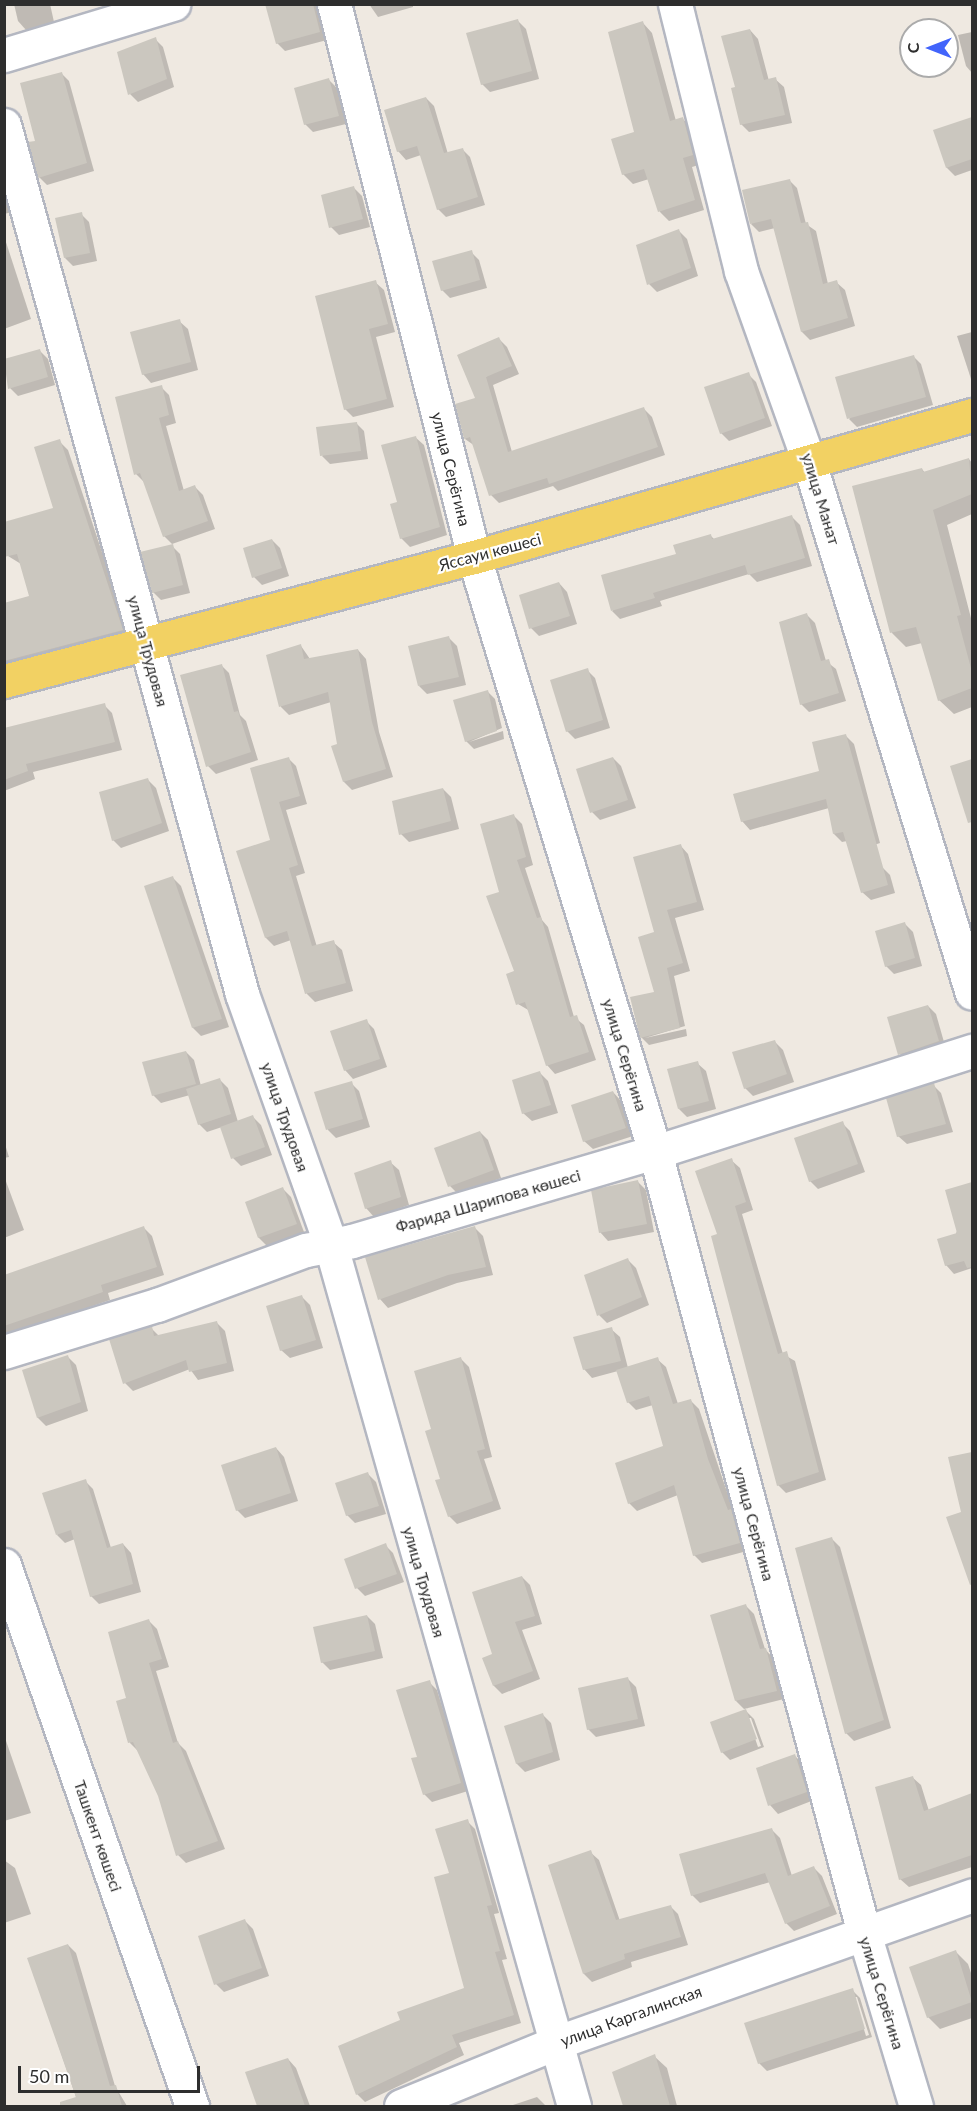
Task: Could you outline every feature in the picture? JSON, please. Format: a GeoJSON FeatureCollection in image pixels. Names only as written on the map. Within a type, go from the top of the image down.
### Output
{"type":"FeatureCollection","features":[{"type":"Feature","properties":{"kind":"main road","name":"Яссауи көшесі"},"geometry":{"type":"LineString","coordinates":[[4,681],[474,557],[972,415]]}},
{"type":"Feature","properties":{"kind":"street"},"geometry":{"type":"LineString","coordinates":[[4,55],[172,4]]}},
{"type":"Feature","properties":{"kind":"street","name":"улица Серёгина"},"geometry":{"type":"LineString","coordinates":[[334,4],[474,557],[655,1152],[864,1933],[916,2106]]}},
{"type":"Feature","properties":{"kind":"street","name":"улица Манат"},"geometry":{"type":"LineString","coordinates":[[675,4],[741,271],[809,462],[972,993]]}},
{"type":"Feature","properties":{"kind":"street","name":"улица Трудовая"},"geometry":{"type":"LineString","coordinates":[[4,125],[242,994],[331,1246],[574,2106]]}},
{"type":"Feature","properties":{"kind":"street","name":"Фарида Шарипова көшесі"},"geometry":{"type":"LineString","coordinates":[[4,1352],[157,1305],[306,1250],[331,1246],[655,1152],[972,1051]]}},
{"type":"Feature","properties":{"kind":"street","name":"Ташкент көшесі"},"geometry":{"type":"LineString","coordinates":[[5,1565],[192,2106]]}},
{"type":"Feature","properties":{"kind":"street","name":"улица Каргалинская"},"geometry":{"type":"LineString","coordinates":[[401,2106],[555,2043],[972,1895]]}},
{"type":"Feature","properties":{"kind":"building"},"geometry":{"type":"Polygon","coordinates":[[[265,4],[313,4],[320,32],[276,44],[265,4]]]}},
{"type":"Feature","properties":{"kind":"building"},"geometry":{"type":"Polygon","coordinates":[[[518,19],[532,71],[481,85],[466,33],[518,19]]]}},
{"type":"Feature","properties":{"kind":"building"},"geometry":{"type":"Polygon","coordinates":[[[643,21],[670,121],[683,117],[693,155],[683,158],[695,200],[658,212],[644,169],[622,175],[611,139],[634,132],[608,32],[643,21]]]}},
{"type":"Feature","properties":{"kind":"building"},"geometry":{"type":"Polygon","coordinates":[[[750,29],[764,80],[776,77],[785,115],[740,125],[731,88],[735,87],[721,36],[750,29]]]}},
{"type":"Feature","properties":{"kind":"building"},"geometry":{"type":"Polygon","coordinates":[[[156,37],[167,79],[128,95],[117,52],[156,37]]]}},
{"type":"Feature","properties":{"kind":"building"},"geometry":{"type":"Polygon","coordinates":[[[62,72],[87,163],[38,178],[28,142],[35,141],[20,83],[62,72]]]}},
{"type":"Feature","properties":{"kind":"building"},"geometry":{"type":"Polygon","coordinates":[[[329,78],[339,116],[304,125],[294,88],[329,78]]]}},
{"type":"Feature","properties":{"kind":"building"},"geometry":{"type":"Polygon","coordinates":[[[426,97],[444,153],[463,148],[478,197],[437,210],[417,146],[397,152],[384,110],[426,97]]]}},
{"type":"Feature","properties":{"kind":"building"},"geometry":{"type":"Polygon","coordinates":[[[972,117],[972,159],[946,168],[933,130],[972,117]]]}},
{"type":"Feature","properties":{"kind":"building"},"geometry":{"type":"Polygon","coordinates":[[[790,179],[801,223],[808,222],[823,284],[837,280],[848,318],[801,332],[771,219],[750,224],[742,190],[790,179]]]}},
{"type":"Feature","properties":{"kind":"building"},"geometry":{"type":"Polygon","coordinates":[[[354,186],[363,219],[329,228],[321,195],[354,186]]]}},
{"type":"Feature","properties":{"kind":"building"},"geometry":{"type":"Polygon","coordinates":[[[82,212],[90,253],[64,258],[55,218],[82,212]]]}},
{"type":"Feature","properties":{"kind":"building"},"geometry":{"type":"Polygon","coordinates":[[[679,229],[691,268],[647,285],[636,245],[679,229]]]}},
{"type":"Feature","properties":{"kind":"building"},"geometry":{"type":"Polygon","coordinates":[[[472,250],[480,280],[441,291],[432,261],[472,250]]]}},
{"type":"Feature","properties":{"kind":"building"},"geometry":{"type":"Polygon","coordinates":[[[376,280],[388,324],[369,329],[387,399],[344,410],[315,296],[376,280]]]}},
{"type":"Feature","properties":{"kind":"building"},"geometry":{"type":"Polygon","coordinates":[[[180,319],[191,362],[142,375],[130,332],[180,319]]]}},
{"type":"Feature","properties":{"kind":"building"},"geometry":{"type":"Polygon","coordinates":[[[499,337],[512,366],[486,377],[508,452],[644,407],[658,447],[549,484],[547,478],[489,496],[470,437],[464,439],[455,404],[475,398],[457,355],[499,337]]]}},
{"type":"Feature","properties":{"kind":"building"},"geometry":{"type":"Polygon","coordinates":[[[40,349],[48,377],[8,389],[4,359],[40,349]]]}},
{"type":"Feature","properties":{"kind":"building"},"geometry":{"type":"Polygon","coordinates":[[[914,355],[926,397],[847,419],[835,377],[914,355]]]}},
{"type":"Feature","properties":{"kind":"building"},"geometry":{"type":"Polygon","coordinates":[[[749,372],[765,418],[720,434],[704,387],[749,372]]]}},
{"type":"Feature","properties":{"kind":"building"},"geometry":{"type":"Polygon","coordinates":[[[162,385],[169,415],[159,418],[179,491],[195,485],[208,521],[163,537],[140,473],[134,475],[115,397],[162,385]]]}},
{"type":"Feature","properties":{"kind":"building"},"geometry":{"type":"Polygon","coordinates":[[[357,422],[361,451],[320,456],[316,427],[357,422]]]}},
{"type":"Feature","properties":{"kind":"building"},"geometry":{"type":"Polygon","coordinates":[[[416,436],[440,527],[400,539],[390,504],[397,502],[381,445],[416,436]]]}},
{"type":"Feature","properties":{"kind":"building"},"geometry":{"type":"Polygon","coordinates":[[[60,439],[123,630],[4,661],[4,603],[29,596],[17,554],[4,557],[4,522],[53,508],[34,447],[60,439]]]}},
{"type":"Feature","properties":{"kind":"building"},"geometry":{"type":"Polygon","coordinates":[[[969,458],[972,494],[933,510],[961,615],[957,616],[972,672],[972,688],[938,701],[916,627],[890,633],[852,486],[922,468],[923,472],[969,458]]]}},
{"type":"Feature","properties":{"kind":"building"},"geometry":{"type":"Polygon","coordinates":[[[792,515],[805,558],[748,575],[745,565],[653,593],[655,598],[611,611],[601,575],[676,554],[673,545],[711,534],[712,539],[792,515]]]}},
{"type":"Feature","properties":{"kind":"building"},"geometry":{"type":"Polygon","coordinates":[[[272,539],[282,568],[252,578],[243,548],[272,539]]]}},
{"type":"Feature","properties":{"kind":"building"},"geometry":{"type":"Polygon","coordinates":[[[173,544],[183,585],[152,593],[140,552],[173,544]]]}},
{"type":"Feature","properties":{"kind":"building"},"geometry":{"type":"Polygon","coordinates":[[[559,582],[570,616],[529,629],[519,595],[559,582]]]}},
{"type":"Feature","properties":{"kind":"building"},"geometry":{"type":"Polygon","coordinates":[[[807,613],[821,661],[829,659],[839,693],[800,705],[779,622],[807,613]]]}},
{"type":"Feature","properties":{"kind":"building"},"geometry":{"type":"Polygon","coordinates":[[[449,636],[459,677],[418,686],[408,646],[449,636]]]}},
{"type":"Feature","properties":{"kind":"building"},"geometry":{"type":"Polygon","coordinates":[[[301,644],[304,659],[358,649],[372,722],[386,769],[343,782],[331,746],[337,744],[328,692],[279,707],[266,655],[301,644]]]}},
{"type":"Feature","properties":{"kind":"building"},"geometry":{"type":"Polygon","coordinates":[[[222,664],[234,712],[238,711],[251,752],[206,767],[180,675],[222,664]]]}},
{"type":"Feature","properties":{"kind":"building"},"geometry":{"type":"Polygon","coordinates":[[[588,668],[603,720],[566,732],[550,680],[588,668]]]}},
{"type":"Feature","properties":{"kind":"building"},"geometry":{"type":"Polygon","coordinates":[[[488,690],[497,731],[465,742],[453,700],[488,690]]]}},
{"type":"Feature","properties":{"kind":"building"},"geometry":{"type":"Polygon","coordinates":[[[105,703],[115,742],[26,764],[28,771],[4,780],[4,728],[105,703]]]}},
{"type":"Feature","properties":{"kind":"building"},"geometry":{"type":"Polygon","coordinates":[[[846,734],[888,885],[861,893],[843,832],[833,834],[826,799],[741,822],[733,794],[819,771],[812,742],[846,734]]]}},
{"type":"Feature","properties":{"kind":"building"},"geometry":{"type":"Polygon","coordinates":[[[289,757],[300,796],[279,802],[298,865],[289,868],[312,946],[334,940],[346,983],[305,994],[287,931],[265,938],[236,851],[270,840],[250,768],[289,757]]]}},
{"type":"Feature","properties":{"kind":"building"},"geometry":{"type":"Polygon","coordinates":[[[613,757],[628,800],[590,813],[576,769],[613,757]]]}},
{"type":"Feature","properties":{"kind":"building"},"geometry":{"type":"Polygon","coordinates":[[[972,759],[972,822],[968,823],[950,766],[972,759]]]}},
{"type":"Feature","properties":{"kind":"building"},"geometry":{"type":"Polygon","coordinates":[[[148,778],[162,823],[112,841],[99,792],[148,778]]]}},
{"type":"Feature","properties":{"kind":"building"},"geometry":{"type":"Polygon","coordinates":[[[443,788],[451,821],[399,835],[392,801],[443,788]]]}},
{"type":"Feature","properties":{"kind":"building"},"geometry":{"type":"Polygon","coordinates":[[[514,814],[526,857],[517,860],[537,918],[541,917],[570,1017],[577,1015],[589,1052],[546,1066],[525,1002],[516,1005],[506,974],[514,971],[486,896],[499,892],[480,824],[514,814]]]}},
{"type":"Feature","properties":{"kind":"building"},"geometry":{"type":"Polygon","coordinates":[[[681,844],[697,902],[667,910],[683,963],[667,968],[680,1028],[640,1038],[630,997],[654,992],[638,937],[654,932],[633,857],[681,844]]]}},
{"type":"Feature","properties":{"kind":"building"},"geometry":{"type":"Polygon","coordinates":[[[173,876],[222,1019],[192,1028],[144,886],[173,876]]]}},
{"type":"Feature","properties":{"kind":"building"},"geometry":{"type":"Polygon","coordinates":[[[905,922],[915,958],[885,967],[875,931],[905,922]]]}},
{"type":"Feature","properties":{"kind":"building"},"geometry":{"type":"Polygon","coordinates":[[[928,1005],[939,1041],[898,1055],[887,1017],[928,1005]]]}},
{"type":"Feature","properties":{"kind":"building"},"geometry":{"type":"Polygon","coordinates":[[[367,1019],[380,1059],[344,1071],[330,1031],[367,1019]]]}},
{"type":"Feature","properties":{"kind":"building"},"geometry":{"type":"Polygon","coordinates":[[[775,1040],[787,1074],[744,1089],[732,1052],[775,1040]]]}},
{"type":"Feature","properties":{"kind":"building"},"geometry":{"type":"Polygon","coordinates":[[[186,1051],[196,1084],[152,1096],[142,1062],[186,1051]]]}},
{"type":"Feature","properties":{"kind":"building"},"geometry":{"type":"Polygon","coordinates":[[[698,1061],[709,1101],[678,1109],[667,1069],[698,1061]]]}},
{"type":"Feature","properties":{"kind":"building"},"geometry":{"type":"Polygon","coordinates":[[[540,1071],[551,1105],[522,1114],[512,1080],[540,1071]]]}},
{"type":"Feature","properties":{"kind":"building"},"geometry":{"type":"Polygon","coordinates":[[[220,1078],[231,1114],[198,1125],[186,1089],[220,1078]]]}},
{"type":"Feature","properties":{"kind":"building"},"geometry":{"type":"Polygon","coordinates":[[[352,1081],[363,1119],[326,1130],[314,1092],[352,1081]]]}},
{"type":"Feature","properties":{"kind":"building"},"geometry":{"type":"Polygon","coordinates":[[[934,1083],[946,1124],[897,1137],[886,1098],[934,1083]]]}},
{"type":"Feature","properties":{"kind":"building"},"geometry":{"type":"Polygon","coordinates":[[[613,1091],[626,1128],[583,1142],[571,1105],[613,1091]]]}},
{"type":"Feature","properties":{"kind":"building"},"geometry":{"type":"Polygon","coordinates":[[[253,1115],[265,1147],[231,1159],[220,1127],[253,1115]]]}},
{"type":"Feature","properties":{"kind":"building"},"geometry":{"type":"Polygon","coordinates":[[[843,1121],[858,1164],[809,1182],[794,1138],[843,1121]]]}},
{"type":"Feature","properties":{"kind":"building"},"geometry":{"type":"Polygon","coordinates":[[[480,1131],[494,1170],[448,1187],[434,1148],[480,1131]]]}},
{"type":"Feature","properties":{"kind":"building"},"geometry":{"type":"Polygon","coordinates":[[[732,1158],[746,1202],[735,1206],[778,1354],[787,1351],[819,1472],[777,1486],[711,1236],[717,1234],[695,1171],[732,1158]]]}},
{"type":"Feature","properties":{"kind":"building"},"geometry":{"type":"Polygon","coordinates":[[[391,1160],[401,1197],[365,1209],[354,1173],[391,1160]]]}},
{"type":"Feature","properties":{"kind":"building"},"geometry":{"type":"Polygon","coordinates":[[[638,1180],[647,1224],[599,1233],[591,1190],[638,1180]]]}},
{"type":"Feature","properties":{"kind":"building"},"geometry":{"type":"Polygon","coordinates":[[[972,1182],[972,1267],[967,1268],[964,1261],[945,1266],[937,1239],[957,1233],[945,1190],[972,1182]]]}},
{"type":"Feature","properties":{"kind":"building"},"geometry":{"type":"Polygon","coordinates":[[[283,1187],[297,1224],[258,1238],[245,1202],[283,1187]]]}},
{"type":"Feature","properties":{"kind":"building"},"geometry":{"type":"Polygon","coordinates":[[[144,1226],[157,1267],[101,1285],[103,1292],[4,1326],[4,1275],[144,1226]]]}},
{"type":"Feature","properties":{"kind":"building"},"geometry":{"type":"Polygon","coordinates":[[[475,1226],[486,1267],[448,1275],[378,1300],[365,1257],[475,1226]]]}},
{"type":"Feature","properties":{"kind":"building"},"geometry":{"type":"Polygon","coordinates":[[[628,1258],[642,1297],[597,1316],[584,1275],[628,1258]]]}},
{"type":"Feature","properties":{"kind":"building"},"geometry":{"type":"Polygon","coordinates":[[[302,1295],[316,1340],[280,1351],[266,1306],[302,1295]]]}},
{"type":"Feature","properties":{"kind":"building"},"geometry":{"type":"Polygon","coordinates":[[[217,1321],[227,1363],[189,1372],[186,1360],[123,1384],[109,1339],[152,1326],[154,1336],[217,1321]]]}},
{"type":"Feature","properties":{"kind":"building"},"geometry":{"type":"Polygon","coordinates":[[[612,1327],[621,1361],[583,1370],[573,1337],[612,1327]]]}},
{"type":"Feature","properties":{"kind":"building"},"geometry":{"type":"Polygon","coordinates":[[[68,1355],[81,1402],[37,1418],[22,1370],[68,1355]]]}},
{"type":"Feature","properties":{"kind":"building"},"geometry":{"type":"Polygon","coordinates":[[[461,1357],[485,1449],[477,1451],[493,1501],[448,1517],[435,1480],[440,1479],[425,1431],[431,1429],[414,1371],[461,1357]]]}},
{"type":"Feature","properties":{"kind":"building"},"geometry":{"type":"Polygon","coordinates":[[[658,1357],[673,1404],[691,1399],[708,1459],[728,1510],[731,1509],[740,1543],[693,1556],[674,1485],[628,1504],[615,1463],[663,1446],[649,1396],[627,1403],[616,1370],[658,1357]]]}},
{"type":"Feature","properties":{"kind":"building"},"geometry":{"type":"Polygon","coordinates":[[[276,1447],[291,1493],[236,1511],[221,1465],[276,1447]]]}},
{"type":"Feature","properties":{"kind":"building"},"geometry":{"type":"Polygon","coordinates":[[[972,1452],[972,1584],[970,1585],[946,1517],[961,1512],[948,1457],[972,1452]]]}},
{"type":"Feature","properties":{"kind":"building"},"geometry":{"type":"Polygon","coordinates":[[[368,1472],[379,1506],[346,1516],[335,1483],[368,1472]]]}},
{"type":"Feature","properties":{"kind":"building"},"geometry":{"type":"Polygon","coordinates":[[[86,1479],[107,1548],[123,1543],[133,1584],[90,1597],[71,1530],[56,1535],[42,1493],[86,1479]]]}},
{"type":"Feature","properties":{"kind":"building"},"geometry":{"type":"Polygon","coordinates":[[[832,1537],[884,1720],[845,1734],[795,1548],[832,1537]]]}},
{"type":"Feature","properties":{"kind":"building"},"geometry":{"type":"Polygon","coordinates":[[[386,1543],[397,1574],[355,1589],[344,1559],[386,1543]]]}},
{"type":"Feature","properties":{"kind":"building"},"geometry":{"type":"Polygon","coordinates":[[[522,1576],[535,1616],[515,1622],[533,1671],[493,1686],[482,1658],[492,1654],[472,1592],[522,1576]]]}},
{"type":"Feature","properties":{"kind":"building"},"geometry":{"type":"Polygon","coordinates":[[[746,1604],[760,1649],[766,1648],[777,1691],[735,1701],[710,1615],[746,1604]]]}},
{"type":"Feature","properties":{"kind":"building"},"geometry":{"type":"Polygon","coordinates":[[[367,1615],[375,1651],[321,1663],[313,1627],[367,1615]]]}},
{"type":"Feature","properties":{"kind":"building"},"geometry":{"type":"Polygon","coordinates":[[[149,1619],[162,1659],[149,1663],[173,1743],[178,1741],[218,1841],[176,1856],[158,1796],[133,1742],[128,1743],[116,1701],[126,1698],[108,1632],[149,1619]]]}},
{"type":"Feature","properties":{"kind":"building"},"geometry":{"type":"Polygon","coordinates":[[[628,1677],[638,1719],[587,1730],[578,1688],[628,1677]]]}},
{"type":"Feature","properties":{"kind":"building"},"geometry":{"type":"Polygon","coordinates":[[[430,1680],[461,1783],[423,1795],[411,1758],[417,1757],[396,1690],[430,1680]]]}},
{"type":"Feature","properties":{"kind":"building"},"geometry":{"type":"Polygon","coordinates":[[[746,1709],[757,1739],[721,1753],[710,1722],[746,1709]]]}},
{"type":"Feature","properties":{"kind":"building"},"geometry":{"type":"Polygon","coordinates":[[[543,1713],[553,1752],[516,1764],[504,1726],[543,1713]]]}},
{"type":"Feature","properties":{"kind":"building"},"geometry":{"type":"Polygon","coordinates":[[[795,1754],[807,1792],[768,1806],[756,1768],[795,1754]]]}},
{"type":"Feature","properties":{"kind":"building"},"geometry":{"type":"Polygon","coordinates":[[[913,1776],[924,1811],[972,1793],[972,1855],[899,1880],[875,1787],[913,1776]]]}},
{"type":"Feature","properties":{"kind":"building"},"geometry":{"type":"Polygon","coordinates":[[[468,1819],[492,1905],[487,1906],[500,1951],[495,1952],[514,2015],[452,2035],[457,2047],[356,2095],[338,2046],[400,2020],[397,2012],[464,1988],[434,1877],[449,1873],[435,1829],[468,1819]]]}},
{"type":"Feature","properties":{"kind":"building"},"geometry":{"type":"Polygon","coordinates":[[[772,1828],[788,1876],[814,1866],[830,1906],[785,1924],[765,1873],[691,1896],[679,1854],[772,1828]]]}},
{"type":"Feature","properties":{"kind":"building"},"geometry":{"type":"Polygon","coordinates":[[[591,1850],[616,1920],[671,1905],[681,1937],[624,1954],[625,1959],[583,1974],[548,1865],[591,1850]]]}},
{"type":"Feature","properties":{"kind":"building"},"geometry":{"type":"Polygon","coordinates":[[[245,1919],[262,1968],[214,1985],[198,1936],[245,1919]]]}},
{"type":"Feature","properties":{"kind":"building"},"geometry":{"type":"Polygon","coordinates":[[[68,1944],[110,2086],[116,2085],[122,2106],[60,2106],[60,2102],[76,2097],[27,1958],[68,1944]]]}},
{"type":"Feature","properties":{"kind":"building"},"geometry":{"type":"Polygon","coordinates":[[[956,1950],[972,2002],[927,2018],[909,1967],[956,1950]]]}},
{"type":"Feature","properties":{"kind":"building"},"geometry":{"type":"Polygon","coordinates":[[[853,1988],[865,2029],[758,2064],[744,2023],[853,1988]]]}},
{"type":"Feature","properties":{"kind":"building"},"geometry":{"type":"Polygon","coordinates":[[[655,2054],[670,2106],[623,2106],[612,2072],[655,2054]]]}},
{"type":"Feature","properties":{"kind":"building"},"geometry":{"type":"Polygon","coordinates":[[[288,2058],[305,2106],[257,2106],[245,2072],[288,2058]]]}}]}
